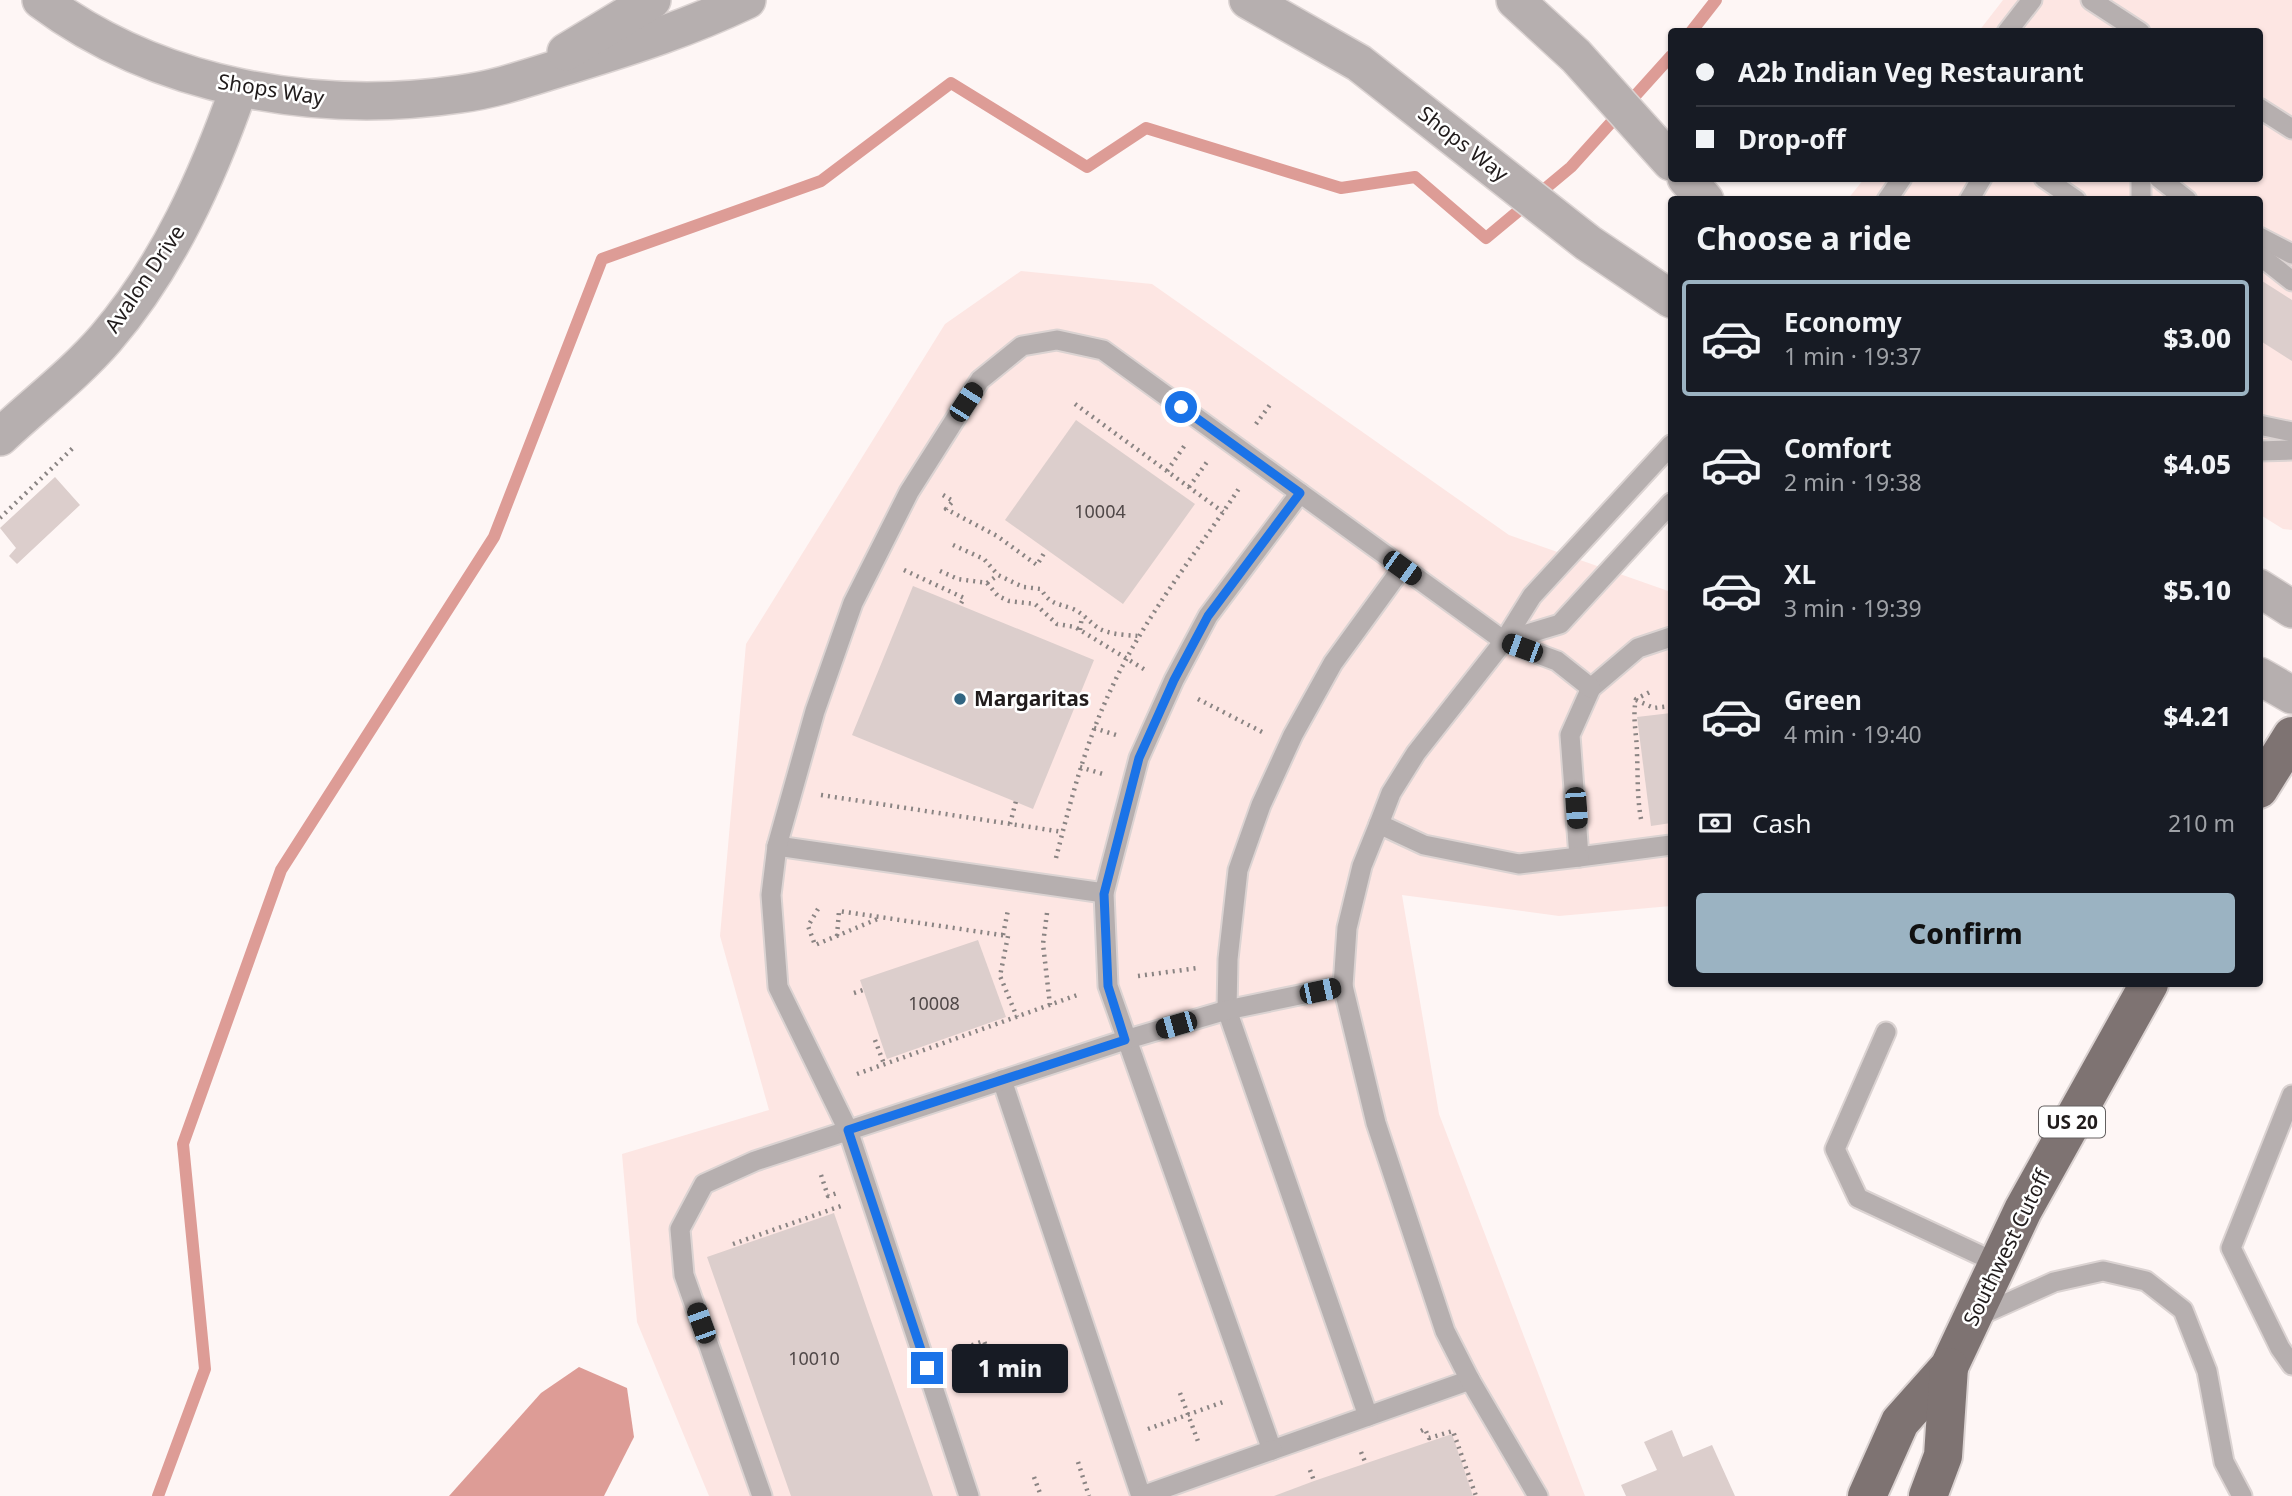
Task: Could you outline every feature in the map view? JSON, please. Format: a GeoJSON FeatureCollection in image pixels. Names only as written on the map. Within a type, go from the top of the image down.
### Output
{"type":"FeatureCollection","features":[{"type":"Feature","properties":{"kind":"main road"},"geometry":{"type":"LineString","coordinates":[[2263,783],[2292,736]]}},
{"type":"Feature","properties":{"kind":"main road","name":"Southwest Cutoff"},"geometry":{"type":"LineString","coordinates":[[1867,1496],[1900,1422],[1949,1367],[1997,1263],[2147,987]]}},
{"type":"Feature","properties":{"kind":"main road","name":"Southwest Cutoff"},"geometry":{"type":"LineString","coordinates":[[1928,1496],[1942,1456],[1949,1367]]}},
{"type":"Feature","properties":{"kind":"street","name":"Shops Way"},"geometry":{"type":"LineString","coordinates":[[41,0],[116,47],[180,74],[239,88],[328,99],[380,101],[461,94],[518,81],[688,28],[747,0]]}},
{"type":"Feature","properties":{"kind":"street","name":"Shops Way"},"geometry":{"type":"LineString","coordinates":[[518,81],[652,0]]}},
{"type":"Feature","properties":{"kind":"street","name":"Shops Way"},"geometry":{"type":"LineString","coordinates":[[1248,0],[1359,63],[1588,243],[1668,297]]}},
{"type":"Feature","properties":{"kind":"street"},"geometry":{"type":"LineString","coordinates":[[1515,0],[1576,56],[1663,153]]}},
{"type":"Feature","properties":{"kind":"street","name":"Avalon Drive"},"geometry":{"type":"LineString","coordinates":[[0,437],[105,339],[136,299],[188,213],[222,136],[239,88]]}},
{"type":"Feature","properties":{"kind":"street"},"geometry":{"type":"LineString","coordinates":[[1689,182],[1701,196]]}},
{"type":"Feature","properties":{"kind":"street"},"geometry":{"type":"LineString","coordinates":[[2263,591],[2292,609]]}},
{"type":"Feature","properties":{"kind":"street"},"geometry":{"type":"LineString","coordinates":[[2263,678],[2292,695]]}},
{"type":"Feature","properties":{"kind":"lane"},"geometry":{"type":"LineString","coordinates":[[2010,28],[2032,0]]}},
{"type":"Feature","properties":{"kind":"lane"},"geometry":{"type":"LineString","coordinates":[[2091,0],[2134,28]]}},
{"type":"Feature","properties":{"kind":"lane"},"geometry":{"type":"LineString","coordinates":[[2263,111],[2292,129]]}},
{"type":"Feature","properties":{"kind":"lane"},"geometry":{"type":"LineString","coordinates":[[2050,182],[2070,196]]}},
{"type":"Feature","properties":{"kind":"lane"},"geometry":{"type":"LineString","coordinates":[[2164,182],[2184,196]]}},
{"type":"Feature","properties":{"kind":"lane"},"geometry":{"type":"LineString","coordinates":[[2263,239],[2292,254]]}},
{"type":"Feature","properties":{"kind":"lane"},"geometry":{"type":"LineString","coordinates":[[2263,258],[2292,281]]}},
{"type":"Feature","properties":{"kind":"lane"},"geometry":{"type":"LineString","coordinates":[[969,1496],[848,1130],[778,987],[771,895],[777,846],[815,711],[853,603],[909,492],[981,380],[1023,346],[1057,340],[1103,350],[1504,641],[1557,661],[1591,688]]}},
{"type":"Feature","properties":{"kind":"lane"},"geometry":{"type":"LineString","coordinates":[[2263,426],[2292,432]]}},
{"type":"Feature","properties":{"kind":"lane"},"geometry":{"type":"LineString","coordinates":[[1538,1496],[1470,1380],[1445,1331],[1376,1123],[1343,986],[1347,928],[1362,866],[1391,793],[1416,752],[1504,641],[1532,596],[1668,448]]}},
{"type":"Feature","properties":{"kind":"lane"},"geometry":{"type":"LineString","coordinates":[[2263,451],[2292,450]]}},
{"type":"Feature","properties":{"kind":"lane"},"geometry":{"type":"LineString","coordinates":[[1272,1450],[1108,986],[1104,894],[1139,758],[1174,680],[1208,616],[1300,493]]}},
{"type":"Feature","properties":{"kind":"lane"},"geometry":{"type":"LineString","coordinates":[[1504,641],[1560,624],[1668,506]]}},
{"type":"Feature","properties":{"kind":"lane"},"geometry":{"type":"LineString","coordinates":[[1368,1416],[1227,1010],[1228,959],[1238,870],[1261,805],[1288,746],[1333,663],[1402,568]]}},
{"type":"Feature","properties":{"kind":"lane"},"geometry":{"type":"LineString","coordinates":[[1579,857],[1570,735],[1591,688],[1639,648],[1668,638]]}},
{"type":"Feature","properties":{"kind":"lane"},"geometry":{"type":"LineString","coordinates":[[1379,824],[1424,845],[1519,864],[1668,845]]}},
{"type":"Feature","properties":{"kind":"lane"},"geometry":{"type":"LineString","coordinates":[[777,846],[1104,894]]}},
{"type":"Feature","properties":{"kind":"lane"},"geometry":{"type":"LineString","coordinates":[[762,1496],[684,1275],[680,1229],[704,1184],[755,1161],[1125,1040],[1227,1010],[1343,986]]}},
{"type":"Feature","properties":{"kind":"lane"},"geometry":{"type":"LineString","coordinates":[[1886,1032],[1835,1149],[1858,1198],[1997,1263]]}},
{"type":"Feature","properties":{"kind":"lane"},"geometry":{"type":"LineString","coordinates":[[1002,1080],[1142,1496],[1470,1380]]}},
{"type":"Feature","properties":{"kind":"lane"},"geometry":{"type":"LineString","coordinates":[[2292,1095],[2231,1248],[2280,1348],[2292,1364]]}},
{"type":"Feature","properties":{"kind":"lane"},"geometry":{"type":"LineString","coordinates":[[1972,1319],[2054,1282],[2103,1271],[2146,1281],[2183,1310],[2207,1371],[2224,1462],[2242,1496]]}},
{"type":"Feature","properties":{"kind":"path"},"geometry":{"type":"LineString","coordinates":[[1075,404],[1223,512]]}},
{"type":"Feature","properties":{"kind":"path"},"geometry":{"type":"LineString","coordinates":[[0,518],[75,446]]}},
{"type":"Feature","properties":{"kind":"path"},"geometry":{"type":"LineString","coordinates":[[1055,863],[1094,728],[1126,660],[1242,483]]}},
{"type":"Feature","properties":{"kind":"path"},"geometry":{"type":"LineString","coordinates":[[943,495],[953,501],[946,509],[997,536],[1037,565],[1046,550]]}},
{"type":"Feature","properties":{"kind":"path"},"geometry":{"type":"LineString","coordinates":[[953,545],[984,559],[998,575],[1023,587],[1041,589],[1046,599],[1057,606],[1074,609],[1098,628],[1112,634],[1140,636]]}},
{"type":"Feature","properties":{"kind":"path"},"geometry":{"type":"LineString","coordinates":[[904,570],[964,598],[960,605]]}},
{"type":"Feature","properties":{"kind":"path"},"geometry":{"type":"LineString","coordinates":[[940,571],[958,579],[987,583],[998,596],[1009,600],[1023,600],[1035,604],[1057,624],[1080,630],[1157,677]]}},
{"type":"Feature","properties":{"kind":"path"},"geometry":{"type":"LineString","coordinates":[[987,583],[998,575]]}},
{"type":"Feature","properties":{"kind":"path"},"geometry":{"type":"LineString","coordinates":[[1023,587],[1023,600]]}},
{"type":"Feature","properties":{"kind":"path"},"geometry":{"type":"LineString","coordinates":[[1080,630],[1082,616]]}},
{"type":"Feature","properties":{"kind":"path"},"geometry":{"type":"LineString","coordinates":[[1636,699],[1652,691]]}},
{"type":"Feature","properties":{"kind":"path"},"geometry":{"type":"LineString","coordinates":[[1198,699],[1288,746]]}},
{"type":"Feature","properties":{"kind":"path"},"geometry":{"type":"LineString","coordinates":[[1636,699],[1654,708],[1668,706]]}},
{"type":"Feature","properties":{"kind":"path"},"geometry":{"type":"LineString","coordinates":[[1636,699],[1635,775],[1646,848]]}},
{"type":"Feature","properties":{"kind":"path"},"geometry":{"type":"LineString","coordinates":[[821,795],[1063,832]]}},
{"type":"Feature","properties":{"kind":"path"},"geometry":{"type":"LineString","coordinates":[[1010,824],[1016,801]]}},
{"type":"Feature","properties":{"kind":"path"},"geometry":{"type":"LineString","coordinates":[[818,909],[808,926],[815,946],[881,917]]}},
{"type":"Feature","properties":{"kind":"path"},"geometry":{"type":"LineString","coordinates":[[837,936],[839,911],[1008,936],[1001,976],[1017,1017]]}},
{"type":"Feature","properties":{"kind":"path"},"geometry":{"type":"LineString","coordinates":[[1047,912],[1043,944],[1050,1005]]}},
{"type":"Feature","properties":{"kind":"path"},"geometry":{"type":"LineString","coordinates":[[1133,978],[1148,972],[1211,967]]}},
{"type":"Feature","properties":{"kind":"path"},"geometry":{"type":"LineString","coordinates":[[992,979],[1001,976]]}},
{"type":"Feature","properties":{"kind":"path"},"geometry":{"type":"LineString","coordinates":[[854,993],[863,990]]}},
{"type":"Feature","properties":{"kind":"path"},"geometry":{"type":"LineString","coordinates":[[857,1074],[1090,991]]}},
{"type":"Feature","properties":{"kind":"path"},"geometry":{"type":"LineString","coordinates":[[875,1040],[884,1064]]}},
{"type":"Feature","properties":{"kind":"path"},"geometry":{"type":"LineString","coordinates":[[733,1244],[846,1205]]}},
{"type":"Feature","properties":{"kind":"path"},"geometry":{"type":"LineString","coordinates":[[948,1354],[984,1341],[997,1375]]}},
{"type":"Feature","properties":{"kind":"path"},"geometry":{"type":"LineString","coordinates":[[1180,1392],[1201,1452]]}},
{"type":"Feature","properties":{"kind":"path"},"geometry":{"type":"LineString","coordinates":[[1121,1439],[1251,1392]]}},
{"type":"Feature","properties":{"kind":"path"},"geometry":{"type":"LineString","coordinates":[[1412,1434],[1425,1429],[1429,1438],[1453,1431],[1476,1496]]}},
{"type":"Feature","properties":{"kind":"path"},"geometry":{"type":"LineString","coordinates":[[1348,1456],[1374,1447]]}},
{"type":"Feature","properties":{"kind":"path"},"geometry":{"type":"LineString","coordinates":[[1361,1452],[1366,1464]]}},
{"type":"Feature","properties":{"kind":"path"},"geometry":{"type":"LineString","coordinates":[[1078,1462],[1089,1496]]}},
{"type":"Feature","properties":{"kind":"path"},"geometry":{"type":"LineString","coordinates":[[1298,1474],[1323,1465]]}},
{"type":"Feature","properties":{"kind":"path"},"geometry":{"type":"LineString","coordinates":[[1310,1470],[1314,1481]]}},
{"type":"Feature","properties":{"kind":"path"},"geometry":{"type":"LineString","coordinates":[[1034,1477],[1041,1496]]}},
{"type":"Feature","properties":{"kind":"shaded area"},"geometry":{"type":"Polygon","coordinates":[[[2003,0],[2292,0],[2292,530],[2283,529],[2263,516],[2263,196],[1850,196],[1862,182],[2263,182],[2263,28],[1981,28],[2003,0]]]}},
{"type":"Feature","properties":{"kind":"shaded area"},"geometry":{"type":"Polygon","coordinates":[[[1021,271],[1152,284],[1509,535],[1668,591],[1668,906],[1559,916],[1402,895],[1439,1114],[1585,1496],[709,1496],[637,1322],[622,1154],[769,1110],[720,936],[746,644],[945,324],[1021,271]]]}},
{"type":"Feature","properties":{"kind":"shaded area"},"geometry":{"type":"Polygon","coordinates":[[[579,1367],[627,1388],[634,1437],[604,1496],[449,1496],[541,1393],[579,1367]]]}},
{"type":"Feature","properties":{"kind":"building"},"geometry":{"type":"Polygon","coordinates":[[[2263,282],[2292,300],[2292,361],[2263,343],[2263,282]]]}},
{"type":"Feature","properties":{"kind":"building"},"geometry":{"type":"Polygon","coordinates":[[[1076,420],[1195,504],[1123,604],[1005,520],[1076,420]]]}},
{"type":"Feature","properties":{"kind":"building"},"geometry":{"type":"Polygon","coordinates":[[[55,477],[80,505],[17,564],[9,556],[16,548],[0,528],[55,477]]]}},
{"type":"Feature","properties":{"kind":"building"},"geometry":{"type":"Polygon","coordinates":[[[913,586],[1094,660],[1033,809],[852,735],[913,586]]]}},
{"type":"Feature","properties":{"kind":"building"},"geometry":{"type":"Polygon","coordinates":[[[1668,713],[1668,823],[1651,826],[1637,717],[1668,713]]]}},
{"type":"Feature","properties":{"kind":"building"},"geometry":{"type":"Polygon","coordinates":[[[978,940],[1006,1017],[887,1059],[860,980],[978,940]]]}},
{"type":"Feature","properties":{"kind":"building"},"geometry":{"type":"Polygon","coordinates":[[[834,1213],[933,1496],[791,1496],[707,1257],[834,1213]]]}},
{"type":"Feature","properties":{"kind":"building"},"geometry":{"type":"Polygon","coordinates":[[[1672,1430],[1683,1457],[1712,1445],[1735,1496],[1626,1496],[1621,1485],[1657,1470],[1644,1442],[1672,1430]]]}},
{"type":"Feature","properties":{"kind":"building"},"geometry":{"type":"Polygon","coordinates":[[[1452,1434],[1473,1496],[1274,1496],[1314,1481],[1452,1434]]]}},
{"type":"Feature","properties":{"kind":"waterway"},"geometry":{"type":"LineString","coordinates":[[1694,28],[1716,0]]}},
{"type":"Feature","properties":{"kind":"waterway"},"geometry":{"type":"LineString","coordinates":[[158,1496],[205,1369],[183,1144],[281,870],[494,537],[602,259],[821,181],[951,83],[1087,167],[1146,128],[1341,188],[1415,177],[1486,238],[1571,167],[1668,59]]}},
{"type":"Feature","properties":{"kind":"place","name":"Margaritas"},"geometry":{"type":"Point","coordinates":[960,699]}},
{"type":"Feature","properties":{"kind":"route"},"geometry":{"type":"LineString","coordinates":[[927,1368],[848,1130],[1125,1040],[1108,986],[1104,894],[1139,758],[1174,680],[1208,616],[1300,493],[1181,407]]}}]}
